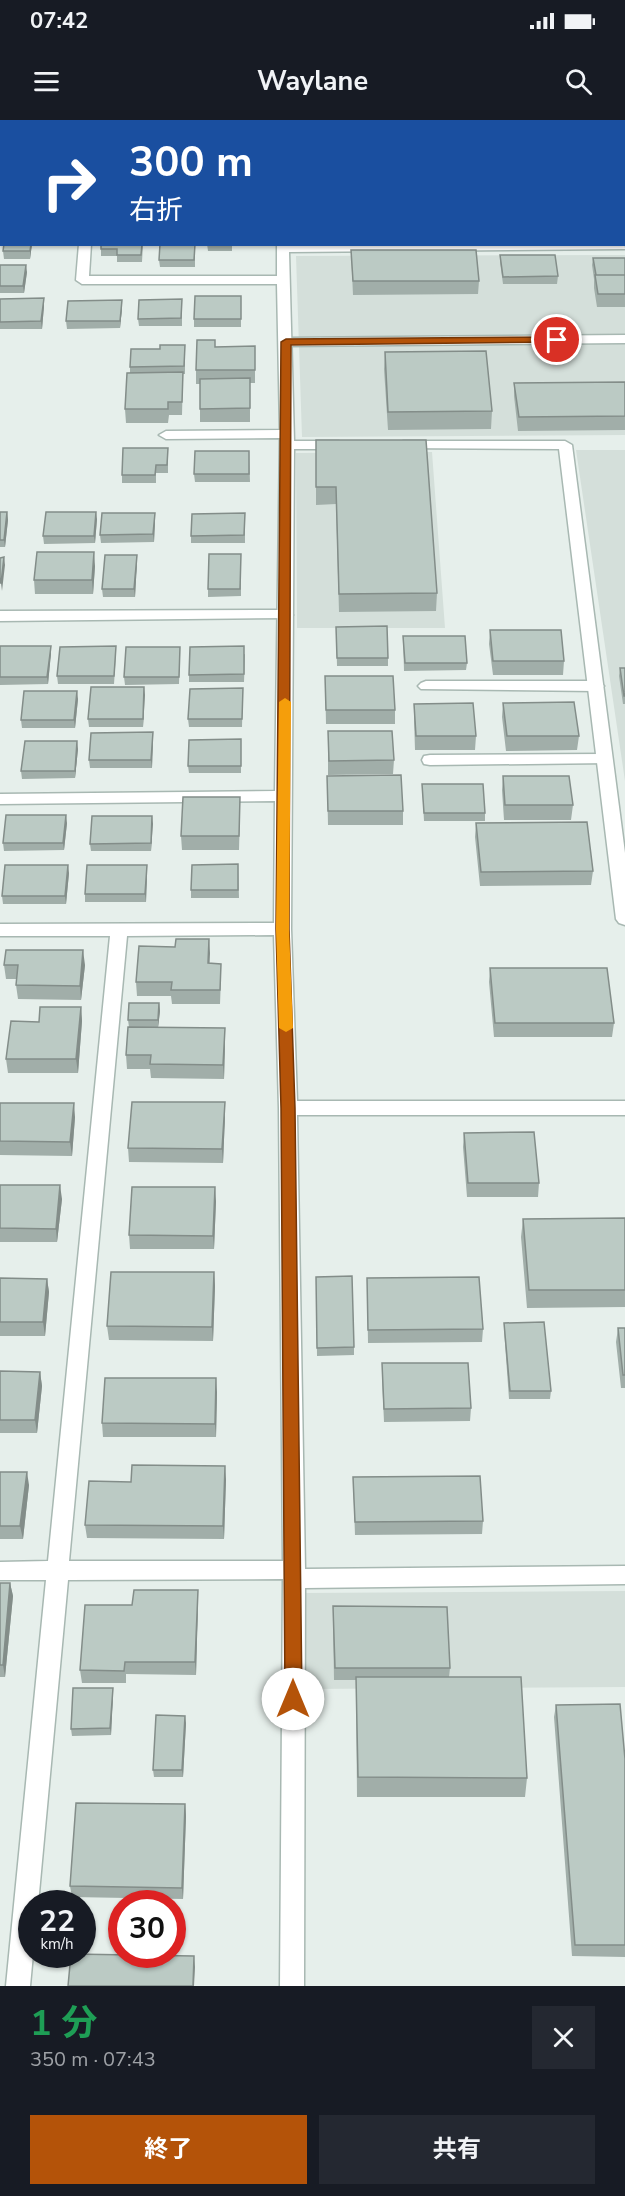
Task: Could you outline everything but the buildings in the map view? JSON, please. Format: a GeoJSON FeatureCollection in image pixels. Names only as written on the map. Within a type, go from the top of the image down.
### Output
{"type":"FeatureCollection","features":[{"type":"Feature","properties":{"kind":"street"},"geometry":{"type":"LineString","coordinates":[[85,246],[82,280],[284,280]]}},
{"type":"Feature","properties":{"kind":"street"},"geometry":{"type":"LineString","coordinates":[[291,1986],[294,1574],[288,1108],[282,929],[286,440],[284,246],[467,246]]}},
{"type":"Feature","properties":{"kind":"street"},"geometry":{"type":"LineString","coordinates":[[286,342],[625,339]]}},
{"type":"Feature","properties":{"kind":"street"},"geometry":{"type":"LineString","coordinates":[[166,435],[357,445]]}},
{"type":"Feature","properties":{"kind":"street"},"geometry":{"type":"LineString","coordinates":[[393,445],[566,445],[604,759],[618,815],[625,919]]}},
{"type":"Feature","properties":{"kind":"street"},"geometry":{"type":"LineString","coordinates":[[0,616],[285,615]]}},
{"type":"Feature","properties":{"kind":"street"},"geometry":{"type":"LineString","coordinates":[[426,686],[596,686]]}},
{"type":"Feature","properties":{"kind":"street"},"geometry":{"type":"LineString","coordinates":[[430,760],[604,759]]}},
{"type":"Feature","properties":{"kind":"street"},"geometry":{"type":"LineString","coordinates":[[0,799],[284,796]]}},
{"type":"Feature","properties":{"kind":"street"},"geometry":{"type":"LineString","coordinates":[[18,1986],[119,929]]}},
{"type":"Feature","properties":{"kind":"street"},"geometry":{"type":"LineString","coordinates":[[0,930],[282,929]]}},
{"type":"Feature","properties":{"kind":"street"},"geometry":{"type":"LineString","coordinates":[[288,1108],[625,1108]]}},
{"type":"Feature","properties":{"kind":"street"},"geometry":{"type":"LineString","coordinates":[[0,1570],[625,1575]]}},
{"type":"Feature","properties":{"kind":"shaded area"},"geometry":{"type":"Polygon","coordinates":[[[625,255],[625,435],[302,437],[296,256],[625,255]]]}},
{"type":"Feature","properties":{"kind":"shaded area"},"geometry":{"type":"Polygon","coordinates":[[[576,450],[625,450],[625,781],[576,450]]]}},
{"type":"Feature","properties":{"kind":"shaded area"},"geometry":{"type":"Polygon","coordinates":[[[432,452],[445,628],[297,628],[296,453],[432,452]]]}},
{"type":"Feature","properties":{"kind":"shaded area"},"geometry":{"type":"Polygon","coordinates":[[[625,1591],[625,1687],[303,1689],[302,1593],[625,1591]]]}},
{"type":"Feature","properties":{"kind":"slow traffic"},"geometry":{"type":"LineString","coordinates":[[285,702],[282,929],[286,1028]]}},
{"type":"Feature","properties":{"kind":"route"},"geometry":{"type":"LineString","coordinates":[[293,1699],[294,1570],[288,1108],[282,929],[286,342],[557,340]]}}]}
